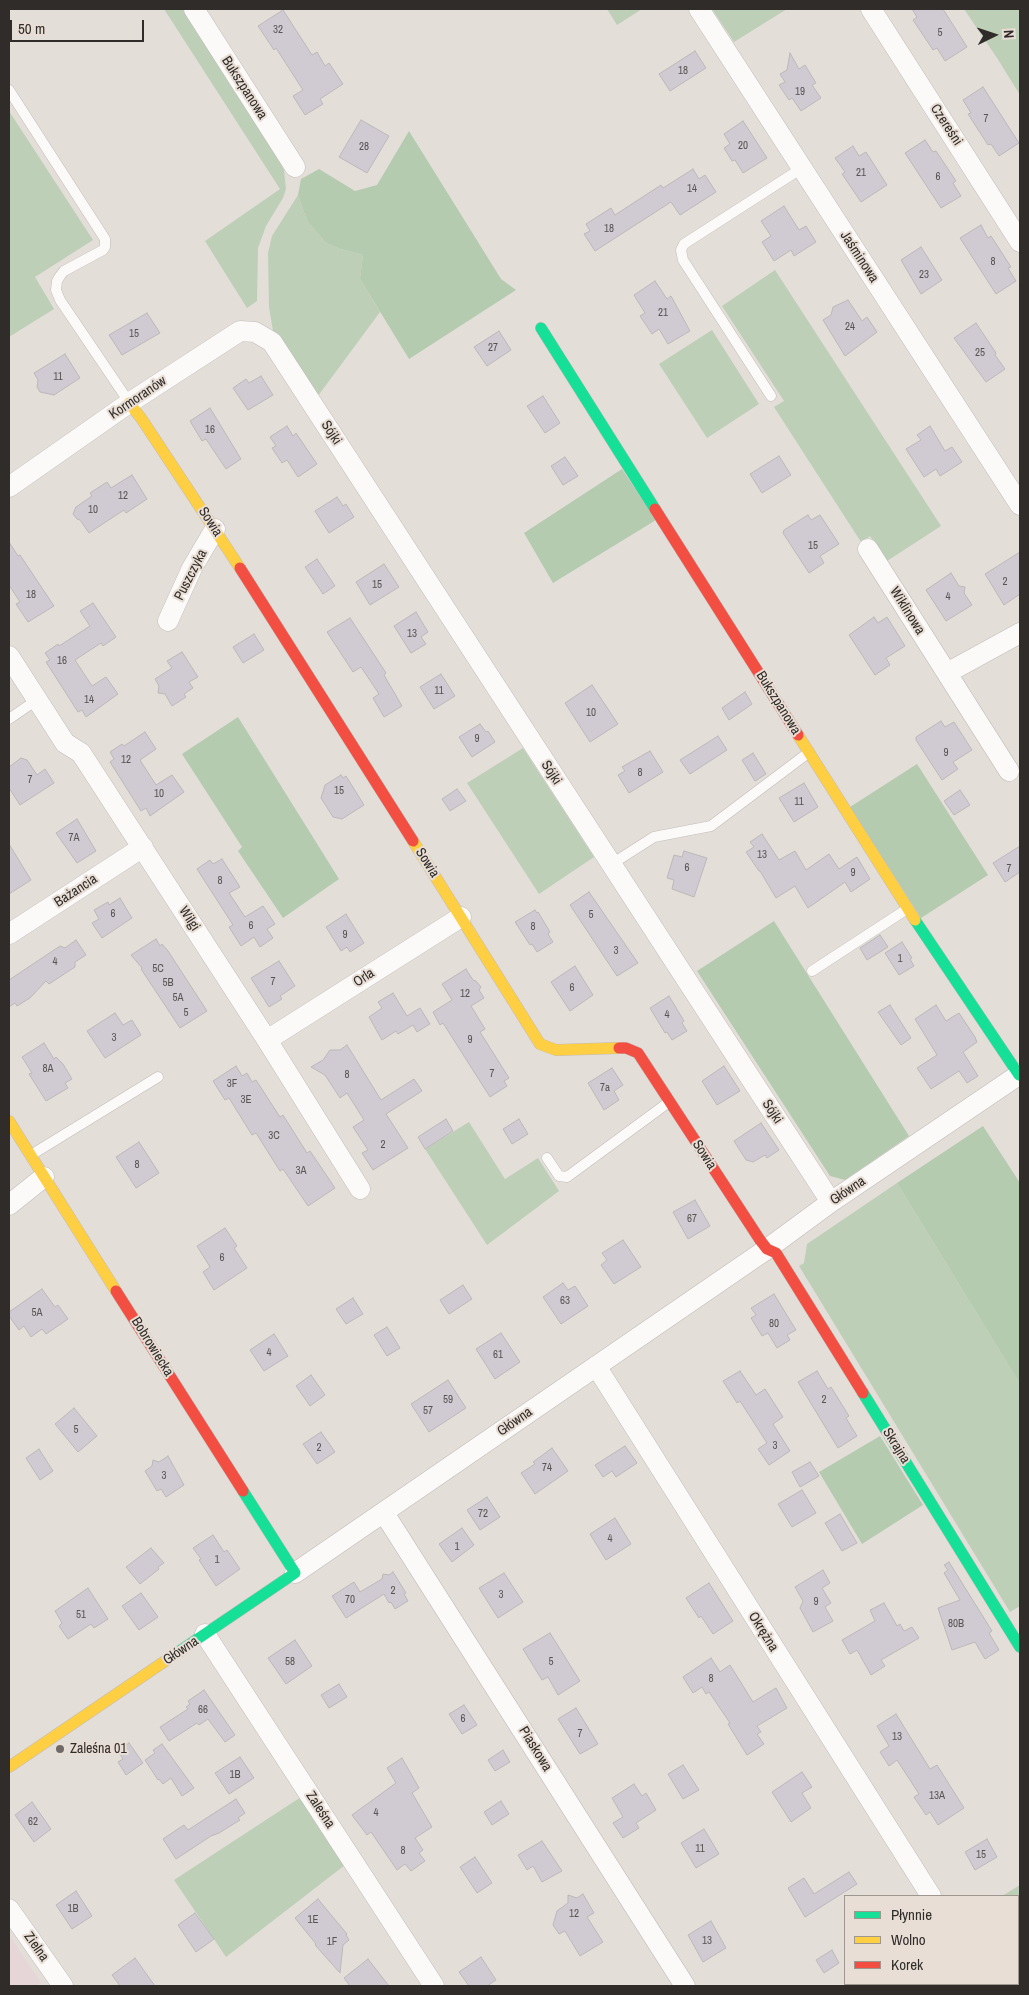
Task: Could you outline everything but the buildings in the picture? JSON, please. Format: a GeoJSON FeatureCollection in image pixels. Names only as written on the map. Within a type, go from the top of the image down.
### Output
{"type":"FeatureCollection","features":[{"type":"Feature","properties":{"kind":"street","name":"Bukszpanowa"},"geometry":{"type":"LineString","coordinates":[[194,9],[295,167]]}},
{"type":"Feature","properties":{"kind":"street","name":"Jaśminowa"},"geometry":{"type":"LineString","coordinates":[[699,9],[1020,505]]}},
{"type":"Feature","properties":{"kind":"street","name":"Czereśni"},"geometry":{"type":"LineString","coordinates":[[872,9],[1020,242]]}},
{"type":"Feature","properties":{"kind":"street","name":"Bukszpanowa"},"geometry":{"type":"LineString","coordinates":[[541,328],[908,909],[1020,1075]]}},
{"type":"Feature","properties":{"kind":"street","name":"Kormoranów"},"geometry":{"type":"LineString","coordinates":[[9,487],[129,403],[240,331],[255,332],[272,342]]}},
{"type":"Feature","properties":{"kind":"street","name":"Sójki"},"geometry":{"type":"LineString","coordinates":[[272,342],[610,865],[831,1202]]}},
{"type":"Feature","properties":{"kind":"street","name":"Sowia"},"geometry":{"type":"LineString","coordinates":[[129,403],[215,529],[540,1044],[556,1050],[626,1048],[638,1053],[767,1249]]}},
{"type":"Feature","properties":{"kind":"street","name":"Puszczyka"},"geometry":{"type":"LineString","coordinates":[[168,620],[192,568],[215,529]]}},
{"type":"Feature","properties":{"kind":"street","name":"Wiklinowa"},"geometry":{"type":"LineString","coordinates":[[868,549],[1009,771]]}},
{"type":"Feature","properties":{"kind":"street"},"geometry":{"type":"LineString","coordinates":[[947,673],[1020,633]]}},
{"type":"Feature","properties":{"kind":"street","name":"Wilgi"},"geometry":{"type":"LineString","coordinates":[[9,656],[65,743],[81,753],[143,847],[267,1040],[360,1190]]}},
{"type":"Feature","properties":{"kind":"street","name":"Bażancia"},"geometry":{"type":"LineString","coordinates":[[9,934],[143,847]]}},
{"type":"Feature","properties":{"kind":"street","name":"Orla"},"geometry":{"type":"LineString","coordinates":[[267,1040],[460,917]]}},
{"type":"Feature","properties":{"kind":"street","name":"Główna"},"geometry":{"type":"LineString","coordinates":[[9,1767],[384,1513],[767,1249],[831,1202],[1020,1075]]}},
{"type":"Feature","properties":{"kind":"street","name":"Bobrowiecka"},"geometry":{"type":"LineString","coordinates":[[9,1121],[295,1573]]}},
{"type":"Feature","properties":{"kind":"street"},"geometry":{"type":"LineString","coordinates":[[9,1205],[44,1177]]}},
{"type":"Feature","properties":{"kind":"street","name":"Skrajna"},"geometry":{"type":"LineString","coordinates":[[767,1249],[776,1253],[1020,1647]]}},
{"type":"Feature","properties":{"kind":"street","name":"Okrężna"},"geometry":{"type":"LineString","coordinates":[[596,1366],[931,1895]]}},
{"type":"Feature","properties":{"kind":"street","name":"Piaskowa"},"geometry":{"type":"LineString","coordinates":[[384,1513],[391,1521],[685,1986]]}},
{"type":"Feature","properties":{"kind":"street","name":"Zaleśna"},"geometry":{"type":"LineString","coordinates":[[205,1634],[434,1986]]}},
{"type":"Feature","properties":{"kind":"street","name":"Zielna"},"geometry":{"type":"LineString","coordinates":[[9,1908],[63,1986]]}},
{"type":"Feature","properties":{"kind":"lane"},"geometry":{"type":"LineString","coordinates":[[9,90],[104,239],[103,250],[64,271],[57,281],[56,290],[60,300],[129,403]]}},
{"type":"Feature","properties":{"kind":"lane"},"geometry":{"type":"LineString","coordinates":[[771,396],[683,260],[681,250],[684,244],[802,168]]}},
{"type":"Feature","properties":{"kind":"lane"},"geometry":{"type":"LineString","coordinates":[[9,719],[38,699]]}},
{"type":"Feature","properties":{"kind":"lane"},"geometry":{"type":"LineString","coordinates":[[610,865],[654,837],[710,826],[809,753]]}},
{"type":"Feature","properties":{"kind":"lane"},"geometry":{"type":"LineString","coordinates":[[812,971],[908,909]]}},
{"type":"Feature","properties":{"kind":"lane"},"geometry":{"type":"LineString","coordinates":[[31,1155],[158,1077]]}},
{"type":"Feature","properties":{"kind":"lane"},"geometry":{"type":"LineString","coordinates":[[547,1158],[559,1176],[567,1177],[670,1101]]}},
{"type":"Feature","properties":{"kind":"shaded area"},"geometry":{"type":"Polygon","coordinates":[[[9,1935],[41,1983],[35,1986],[9,1986],[9,1935]]]}},
{"type":"Feature","properties":{"kind":"green space"},"geometry":{"type":"Polygon","coordinates":[[[164,9],[183,9],[273,149],[284,170],[286,189],[283,198],[266,226],[258,248],[257,301],[247,308],[205,241],[280,189],[164,9]]]}},
{"type":"Feature","properties":{"kind":"green space"},"geometry":{"type":"Polygon","coordinates":[[[607,9],[642,9],[617,25],[607,9]]]}},
{"type":"Feature","properties":{"kind":"green space"},"geometry":{"type":"Polygon","coordinates":[[[712,9],[787,9],[734,42],[712,9]]]}},
{"type":"Feature","properties":{"kind":"green space"},"geometry":{"type":"Polygon","coordinates":[[[964,9],[1020,9],[1020,95],[997,58],[964,9]]]}},
{"type":"Feature","properties":{"kind":"green space"},"geometry":{"type":"Polygon","coordinates":[[[9,111],[93,240],[35,277],[54,309],[9,337],[9,111]]]}},
{"type":"Feature","properties":{"kind":"green space"},"geometry":{"type":"Polygon","coordinates":[[[409,131],[501,279],[516,290],[409,359],[360,279],[363,255],[326,243],[307,221],[298,195],[301,179],[319,169],[355,191],[377,185],[409,131]]]}},
{"type":"Feature","properties":{"kind":"green space"},"geometry":{"type":"Polygon","coordinates":[[[298,195],[307,221],[326,243],[363,255],[360,279],[380,312],[315,400],[274,337],[269,307],[268,253],[272,236],[298,195]]]}},
{"type":"Feature","properties":{"kind":"green space"},"geometry":{"type":"Polygon","coordinates":[[[775,270],[941,526],[887,561],[870,536],[861,542],[774,407],[784,401],[722,306],[775,270]]]}},
{"type":"Feature","properties":{"kind":"green space"},"geometry":{"type":"Polygon","coordinates":[[[712,330],[759,404],[707,438],[659,364],[712,330]]]}},
{"type":"Feature","properties":{"kind":"green space"},"geometry":{"type":"Polygon","coordinates":[[[622,469],[656,520],[553,583],[524,533],[622,469]]]}},
{"type":"Feature","properties":{"kind":"green space"},"geometry":{"type":"Polygon","coordinates":[[[238,717],[339,879],[283,918],[238,851],[242,847],[182,754],[238,717]]]}},
{"type":"Feature","properties":{"kind":"green space"},"geometry":{"type":"Polygon","coordinates":[[[523,748],[594,857],[539,894],[467,783],[523,748]]]}},
{"type":"Feature","properties":{"kind":"green space"},"geometry":{"type":"Polygon","coordinates":[[[917,764],[988,875],[921,918],[850,807],[917,764]]]}},
{"type":"Feature","properties":{"kind":"green space"},"geometry":{"type":"Polygon","coordinates":[[[774,921],[909,1136],[845,1180],[830,1176],[697,971],[774,921]]]}},
{"type":"Feature","properties":{"kind":"green space"},"geometry":{"type":"Polygon","coordinates":[[[469,1122],[505,1179],[538,1158],[559,1191],[487,1245],[425,1149],[469,1122]]]}},
{"type":"Feature","properties":{"kind":"green space"},"geometry":{"type":"Polygon","coordinates":[[[983,1126],[1020,1183],[1020,1384],[897,1183],[983,1126]]]}},
{"type":"Feature","properties":{"kind":"green space"},"geometry":{"type":"Polygon","coordinates":[[[897,1183],[1020,1384],[1020,1606],[1010,1612],[799,1266],[804,1263],[807,1244],[897,1183]]]}},
{"type":"Feature","properties":{"kind":"green space"},"geometry":{"type":"Polygon","coordinates":[[[880,1436],[923,1505],[862,1544],[819,1472],[880,1436]]]}},
{"type":"Feature","properties":{"kind":"green space"},"geometry":{"type":"Polygon","coordinates":[[[301,1797],[345,1865],[226,1957],[174,1880],[301,1797]]]}},
{"type":"Feature","properties":{"kind":"green space"},"geometry":{"type":"Polygon","coordinates":[[[1020,1885],[1019,1980],[1019,1895],[1004,1895],[1020,1885]]]}},
{"type":"Feature","properties":{"kind":"traffic: fast"},"geometry":{"type":"LineString","coordinates":[[541,328],[655,509]]}},
{"type":"Feature","properties":{"kind":"traffic: fast"},"geometry":{"type":"LineString","coordinates":[[915,920],[1019,1075]]}},
{"type":"Feature","properties":{"kind":"traffic: fast"},"geometry":{"type":"LineString","coordinates":[[863,1393],[1020,1647]]}},
{"type":"Feature","properties":{"kind":"traffic: fast"},"geometry":{"type":"LineString","coordinates":[[168,1659],[295,1573],[243,1491]]}},
{"type":"Feature","properties":{"kind":"traffic: slow"},"geometry":{"type":"LineString","coordinates":[[129,403],[141,418],[240,568]]}},
{"type":"Feature","properties":{"kind":"traffic: slow"},"geometry":{"type":"LineString","coordinates":[[798,735],[915,920]]}},
{"type":"Feature","properties":{"kind":"traffic: slow"},"geometry":{"type":"LineString","coordinates":[[413,841],[540,1044],[556,1050],[619,1048]]}},
{"type":"Feature","properties":{"kind":"traffic: slow"},"geometry":{"type":"LineString","coordinates":[[9,1121],[116,1291]]}},
{"type":"Feature","properties":{"kind":"traffic: slow"},"geometry":{"type":"LineString","coordinates":[[9,1767],[168,1659]]}},
{"type":"Feature","properties":{"kind":"traffic: jam"},"geometry":{"type":"LineString","coordinates":[[655,509],[798,735]]}},
{"type":"Feature","properties":{"kind":"traffic: jam"},"geometry":{"type":"LineString","coordinates":[[240,568],[413,841]]}},
{"type":"Feature","properties":{"kind":"traffic: jam"},"geometry":{"type":"LineString","coordinates":[[619,1048],[626,1048],[638,1053],[760,1240],[767,1249],[776,1253],[863,1393]]}},
{"type":"Feature","properties":{"kind":"traffic: jam"},"geometry":{"type":"LineString","coordinates":[[116,1291],[243,1491]]}},
{"type":"Feature","properties":{"kind":"place","name":"Zaleśna 01"},"geometry":{"type":"Point","coordinates":[60,1749]}}]}
